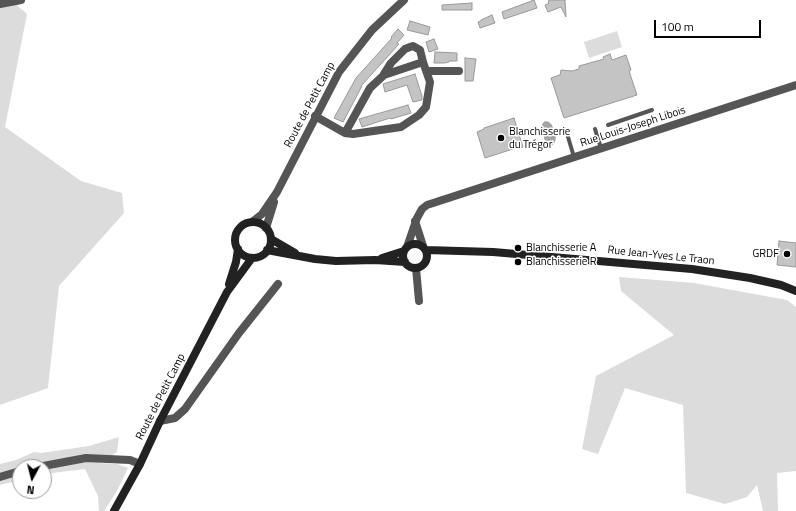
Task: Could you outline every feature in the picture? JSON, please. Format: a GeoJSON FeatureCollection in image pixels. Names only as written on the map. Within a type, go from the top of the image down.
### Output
{"type":"FeatureCollection","features":[{"type":"Feature","properties":{"kind":"main road"},"geometry":{"type":"LineString","coordinates":[[252,222],[258,223],[266,228],[271,239],[270,245],[263,254],[252,258],[246,256],[238,249],[236,244],[237,232],[245,224],[252,222]]}},
{"type":"Feature","properties":{"kind":"main road"},"geometry":{"type":"LineString","coordinates":[[271,239],[299,255]]}},
{"type":"Feature","properties":{"kind":"main road"},"geometry":{"type":"LineString","coordinates":[[267,250],[311,258],[405,262],[409,266],[416,268],[423,265],[428,255],[424,248],[417,244],[375,260]]}},
{"type":"Feature","properties":{"kind":"main road","name":"Rue Jean-Yves Le Traon"},"geometry":{"type":"LineString","coordinates":[[424,248],[493,252],[692,269],[750,278],[781,285],[796,291]]}},
{"type":"Feature","properties":{"kind":"main road","name":"Route de Petit Camp"},"geometry":{"type":"LineString","coordinates":[[227,292],[236,262],[238,249]]}},
{"type":"Feature","properties":{"kind":"main road"},"geometry":{"type":"LineString","coordinates":[[405,262],[404,259],[406,249]]}},
{"type":"Feature","properties":{"kind":"main road"},"geometry":{"type":"LineString","coordinates":[[426,261],[435,257],[462,251]]}},
{"type":"Feature","properties":{"kind":"main road","name":"Route de Petit Camp"},"geometry":{"type":"LineString","coordinates":[[114,511],[140,464],[160,421],[227,292],[252,258]]}},
{"type":"Feature","properties":{"kind":"main road"},"geometry":{"type":"LineString","coordinates":[[781,285],[796,285]]}},
{"type":"Feature","properties":{"kind":"street"},"geometry":{"type":"LineString","coordinates":[[0,4],[21,0]]}},
{"type":"Feature","properties":{"kind":"street","name":"Route de Petit Camp"},"geometry":{"type":"LineString","coordinates":[[252,222],[262,214],[277,192],[339,72],[372,30],[404,0]]}},
{"type":"Feature","properties":{"kind":"street"},"geometry":{"type":"LineString","coordinates":[[316,116],[345,133],[352,134],[400,127],[419,115],[426,107],[430,90],[430,82],[420,50],[413,46],[405,49],[396,58],[384,75],[370,88],[345,133]]}},
{"type":"Feature","properties":{"kind":"street"},"geometry":{"type":"LineString","coordinates":[[384,75],[423,62]]}},
{"type":"Feature","properties":{"kind":"street"},"geometry":{"type":"LineString","coordinates":[[427,71],[459,71]]}},
{"type":"Feature","properties":{"kind":"street","name":"Rue Louis-Joseph Libois"},"geometry":{"type":"LineString","coordinates":[[406,249],[415,221],[422,209],[427,205],[796,85]]}},
{"type":"Feature","properties":{"kind":"street","name":"Route de Petit Camp"},"geometry":{"type":"LineString","coordinates":[[266,228],[277,192]]}},
{"type":"Feature","properties":{"kind":"street"},"geometry":{"type":"LineString","coordinates":[[415,221],[424,248]]}},
{"type":"Feature","properties":{"kind":"street"},"geometry":{"type":"LineString","coordinates":[[416,268],[419,301]]}},
{"type":"Feature","properties":{"kind":"street"},"geometry":{"type":"LineString","coordinates":[[160,421],[175,418],[185,409],[239,333],[278,284]]}},
{"type":"Feature","properties":{"kind":"street"},"geometry":{"type":"LineString","coordinates":[[52,464],[86,458],[130,460],[140,464]]}},
{"type":"Feature","properties":{"kind":"street"},"geometry":{"type":"LineString","coordinates":[[0,476],[12,474]]}},
{"type":"Feature","properties":{"kind":"lane"},"geometry":{"type":"LineString","coordinates":[[608,125],[652,110]]}},
{"type":"Feature","properties":{"kind":"lane"},"geometry":{"type":"LineString","coordinates":[[595,129],[601,148]]}},
{"type":"Feature","properties":{"kind":"lane"},"geometry":{"type":"LineString","coordinates":[[568,137],[574,157]]}},
{"type":"Feature","properties":{"kind":"shaded area"},"geometry":{"type":"Polygon","coordinates":[[[0,0],[11,0],[27,14],[5,127],[81,181],[122,193],[124,213],[59,286],[48,388],[0,405],[0,0]]]}},
{"type":"Feature","properties":{"kind":"shaded area"},"geometry":{"type":"Polygon","coordinates":[[[617,31],[622,47],[589,58],[584,42],[617,31]]]}},
{"type":"Feature","properties":{"kind":"shaded area"},"geometry":{"type":"Polygon","coordinates":[[[545,121],[552,125],[556,137],[555,142],[551,147],[546,144],[544,138],[542,124],[545,121]]]}},
{"type":"Feature","properties":{"kind":"shaded area"},"geometry":{"type":"Polygon","coordinates":[[[619,277],[694,283],[787,300],[796,307],[796,471],[777,473],[778,511],[763,511],[757,485],[747,497],[725,504],[686,493],[683,405],[625,388],[598,454],[582,449],[596,376],[674,335],[621,291],[619,277]]]}},
{"type":"Feature","properties":{"kind":"shaded area"},"geometry":{"type":"Polygon","coordinates":[[[119,437],[117,452],[100,463],[117,464],[128,468],[117,491],[104,511],[99,511],[98,496],[85,469],[52,473],[52,459],[18,459],[34,452],[41,453],[89,446],[119,437]]]}},
{"type":"Feature","properties":{"kind":"shaded area"},"geometry":{"type":"Polygon","coordinates":[[[12,461],[12,482],[0,485],[0,464],[12,461]]]}},
{"type":"Feature","properties":{"kind":"building"},"geometry":{"type":"Polygon","coordinates":[[[534,0],[537,8],[504,19],[502,12],[534,0]]]}},
{"type":"Feature","properties":{"kind":"building"},"geometry":{"type":"Polygon","coordinates":[[[549,0],[565,0],[566,17],[561,7],[548,12],[545,5],[548,4],[549,0]]]}},
{"type":"Feature","properties":{"kind":"building"},"geometry":{"type":"Polygon","coordinates":[[[472,3],[472,10],[442,10],[442,5],[472,3]]]}},
{"type":"Feature","properties":{"kind":"building"},"geometry":{"type":"Polygon","coordinates":[[[492,15],[495,23],[480,28],[478,22],[492,15]]]}},
{"type":"Feature","properties":{"kind":"building"},"geometry":{"type":"Polygon","coordinates":[[[410,21],[430,27],[428,35],[407,30],[410,21]]]}},
{"type":"Feature","properties":{"kind":"building"},"geometry":{"type":"Polygon","coordinates":[[[398,29],[404,35],[397,43],[399,44],[361,86],[343,122],[334,118],[356,78],[392,38],[391,37],[398,29]]]}},
{"type":"Feature","properties":{"kind":"building"},"geometry":{"type":"Polygon","coordinates":[[[434,39],[438,49],[429,52],[426,42],[434,39]]]}},
{"type":"Feature","properties":{"kind":"building"},"geometry":{"type":"Polygon","coordinates":[[[435,52],[457,53],[457,61],[434,63],[435,52]]]}},
{"type":"Feature","properties":{"kind":"building"},"geometry":{"type":"Polygon","coordinates":[[[610,54],[612,60],[626,55],[631,70],[629,71],[637,95],[564,118],[551,78],[560,75],[561,70],[572,71],[579,69],[579,66],[604,59],[603,57],[610,54]]]}},
{"type":"Feature","properties":{"kind":"building"},"geometry":{"type":"Polygon","coordinates":[[[465,58],[476,59],[473,81],[465,81],[465,58]]]}},
{"type":"Feature","properties":{"kind":"building"},"geometry":{"type":"Polygon","coordinates":[[[415,74],[422,100],[413,102],[407,85],[385,92],[383,84],[415,74]]]}},
{"type":"Feature","properties":{"kind":"building"},"geometry":{"type":"Polygon","coordinates":[[[408,105],[411,113],[362,127],[359,119],[408,105]]]}},
{"type":"Feature","properties":{"kind":"building","name":"Blanchisserie du Trégor"},"geometry":{"type":"Polygon","coordinates":[[[514,118],[523,147],[485,158],[477,132],[484,128],[514,118]]]}},
{"type":"Feature","properties":{"kind":"building","name":"GRDF"},"geometry":{"type":"Polygon","coordinates":[[[779,241],[796,243],[796,267],[777,265],[779,241]]]}},
{"type":"Feature","properties":{"kind":"place","name":"Blanchisserie du Trégor"},"geometry":{"type":"Point","coordinates":[501,138]}},
{"type":"Feature","properties":{"kind":"place","name":"Blanchisserie A"},"geometry":{"type":"Point","coordinates":[518,248]}},
{"type":"Feature","properties":{"kind":"place","name":"GRDF"},"geometry":{"type":"Point","coordinates":[787,254]}},
{"type":"Feature","properties":{"kind":"place","name":"Blanchisserie R"},"geometry":{"type":"Point","coordinates":[518,262]}}]}
